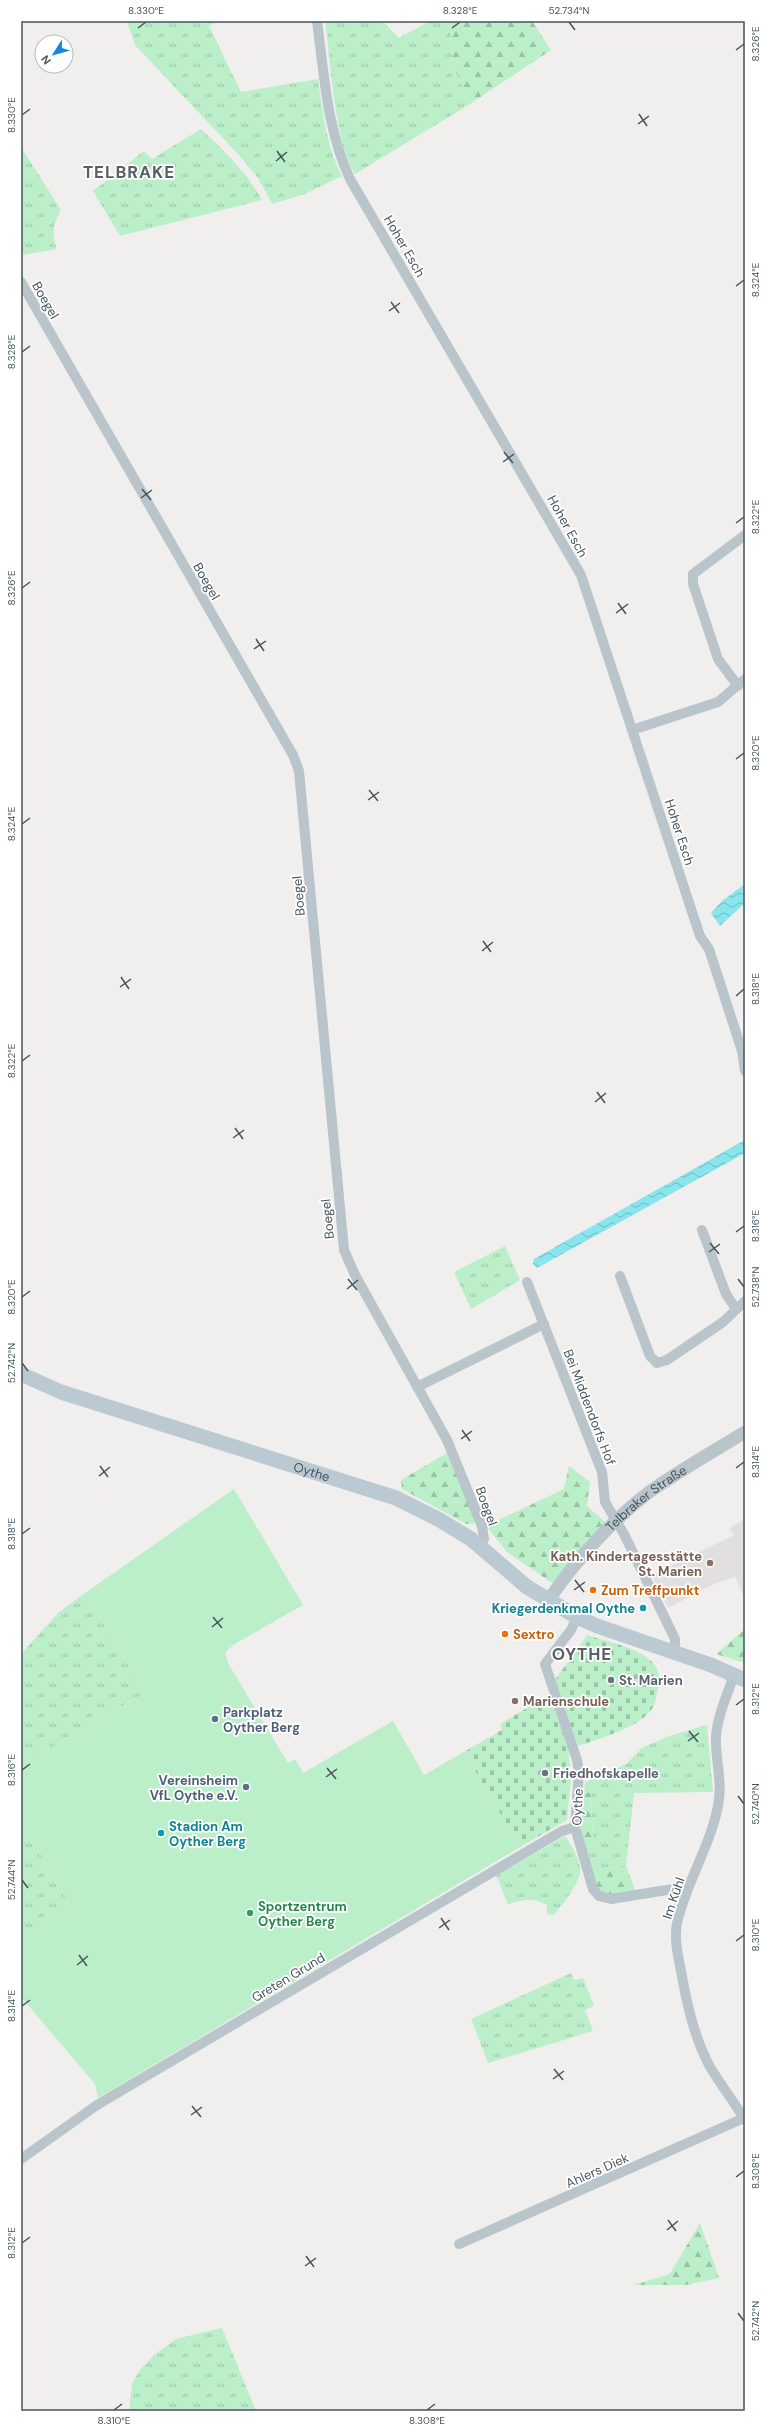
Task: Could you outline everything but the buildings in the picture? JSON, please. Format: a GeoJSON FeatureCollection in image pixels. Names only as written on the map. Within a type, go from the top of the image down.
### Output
{"type":"FeatureCollection","features":[{"type":"Feature","properties":{"kind":"main road","name":"Oythe"},"geometry":{"type":"LineString","coordinates":[[21,1374],[62,1392],[396,1498],[438,1519],[480,1547],[527,1587],[548,1601],[577,1617],[597,1626],[675,1652],[740,1678]]}},
{"type":"Feature","properties":{"kind":"street","name":"Hoher Esch"},"geometry":{"type":"LineString","coordinates":[[317,21],[332,128],[340,157],[350,179],[581,575],[700,936],[708,949],[742,1051],[745,1071]]}},
{"type":"Feature","properties":{"kind":"street","name":"Boegel"},"geometry":{"type":"LineString","coordinates":[[21,282],[285,742],[299,771],[342,1238],[349,1263],[452,1450],[482,1526],[484,1539],[480,1547]]}},
{"type":"Feature","properties":{"kind":"street"},"geometry":{"type":"LineString","coordinates":[[632,730],[718,702],[741,683],[718,659],[692,584],[693,574],[745,535]]}},
{"type":"Feature","properties":{"kind":"street"},"geometry":{"type":"LineString","coordinates":[[702,1230],[726,1294],[736,1309]]}},
{"type":"Feature","properties":{"kind":"street"},"geometry":{"type":"LineString","coordinates":[[620,1276],[650,1356],[657,1362],[666,1360],[723,1322],[745,1301]]}},
{"type":"Feature","properties":{"kind":"street","name":"Bei Middendorfs Hof"},"geometry":{"type":"LineString","coordinates":[[527,1282],[602,1472],[605,1502],[617,1522]]}},
{"type":"Feature","properties":{"kind":"street"},"geometry":{"type":"LineString","coordinates":[[417,1387],[544,1324]]}},
{"type":"Feature","properties":{"kind":"street","name":"Telbraker Straße"},"geometry":{"type":"LineString","coordinates":[[548,1601],[567,1574],[617,1522],[651,1491],[745,1432]]}},
{"type":"Feature","properties":{"kind":"street"},"geometry":{"type":"LineString","coordinates":[[617,1522],[675,1639],[675,1652]]}},
{"type":"Feature","properties":{"kind":"street","name":"Oythe"},"geometry":{"type":"LineString","coordinates":[[577,1617],[571,1630],[545,1664],[577,1760],[579,1772],[575,1827],[593,1889],[599,1896],[611,1899],[673,1890],[687,1892]]}},
{"type":"Feature","properties":{"kind":"street","name":"Im Kühl"},"geometry":{"type":"LineString","coordinates":[[740,1678],[719,1717],[716,1737],[720,1787],[718,1805],[698,1868],[687,1892],[677,1925],[676,1942],[687,2005],[698,2041],[710,2067],[743,2114]]}},
{"type":"Feature","properties":{"kind":"street","name":"Greten Grund"},"geometry":{"type":"LineString","coordinates":[[21,2159],[97,2105],[425,1910],[562,1831],[575,1827]]}},
{"type":"Feature","properties":{"kind":"street","name":"Ahlers Diek"},"geometry":{"type":"LineString","coordinates":[[459,2244],[743,2114]]}},
{"type":"Feature","properties":{"kind":"shaded area","name":"Kath. Kindertagesstätte St. Marien"},"geometry":{"type":"Polygon","coordinates":[[[745,1519],[745,1599],[735,1577],[714,1584],[668,1608],[652,1575],[734,1535],[729,1528],[745,1519]]]}},
{"type":"Feature","properties":{"kind":"green space"},"geometry":{"type":"Polygon","coordinates":[[[127,21],[218,21],[209,26],[241,92],[318,79],[329,141],[332,153],[342,176],[305,194],[272,204],[258,178],[237,153],[135,45],[127,21]]]}},
{"type":"Feature","properties":{"kind":"green space"},"geometry":{"type":"Polygon","coordinates":[[[325,21],[382,21],[399,38],[430,21],[457,21],[451,25],[453,65],[470,104],[355,174],[348,160],[342,142],[338,122],[325,21]]]}},
{"type":"Feature","properties":{"kind":"green space"},"geometry":{"type":"Polygon","coordinates":[[[457,21],[532,21],[551,50],[470,104],[453,65],[451,24],[457,21]]]}},
{"type":"Feature","properties":{"kind":"green space"},"geometry":{"type":"Polygon","coordinates":[[[201,129],[242,171],[262,200],[120,236],[93,191],[144,151],[152,159],[201,129]]]}},
{"type":"Feature","properties":{"kind":"green space"},"geometry":{"type":"Polygon","coordinates":[[[21,147],[61,210],[56,220],[54,229],[54,238],[57,249],[21,255],[21,147]]]}},
{"type":"Feature","properties":{"kind":"green space"},"geometry":{"type":"Polygon","coordinates":[[[505,1246],[520,1280],[471,1309],[454,1272],[505,1246]]]}},
{"type":"Feature","properties":{"kind":"green space"},"geometry":{"type":"Polygon","coordinates":[[[447,1453],[478,1523],[466,1524],[402,1489],[401,1480],[447,1453]]]}},
{"type":"Feature","properties":{"kind":"green space"},"geometry":{"type":"Polygon","coordinates":[[[569,1466],[590,1482],[587,1506],[606,1523],[552,1583],[507,1552],[486,1526],[564,1489],[569,1466]]]}},
{"type":"Feature","properties":{"kind":"green space"},"geometry":{"type":"Polygon","coordinates":[[[234,1489],[303,1605],[233,1645],[225,1653],[229,1665],[288,1763],[295,1759],[303,1773],[393,1721],[424,1775],[464,1752],[520,1847],[98,2098],[95,2084],[21,1997],[21,1937],[71,1905],[21,1821],[21,1765],[145,1693],[85,1593],[234,1489]]]}},
{"type":"Feature","properties":{"kind":"green space"},"geometry":{"type":"Polygon","coordinates":[[[85,1593],[145,1693],[21,1765],[21,1654],[58,1613],[85,1593]]]}},
{"type":"Feature","properties":{"kind":"green space"},"geometry":{"type":"Polygon","coordinates":[[[745,1629],[745,1663],[716,1654],[745,1629]]]}},
{"type":"Feature","properties":{"kind":"green space"},"geometry":{"type":"Polygon","coordinates":[[[587,1635],[639,1652],[655,1666],[659,1673],[660,1681],[654,1704],[645,1716],[637,1722],[617,1732],[578,1746],[553,1683],[587,1635]]]}},
{"type":"Feature","properties":{"kind":"green space"},"geometry":{"type":"Polygon","coordinates":[[[549,1695],[568,1744],[571,1780],[567,1820],[520,1847],[464,1752],[502,1730],[500,1724],[549,1695]]]}},
{"type":"Feature","properties":{"kind":"green space"},"geometry":{"type":"Polygon","coordinates":[[[707,1725],[713,1792],[634,1793],[626,1866],[591,1871],[582,1841],[593,1838],[591,1792],[584,1793],[585,1782],[626,1764],[642,1748],[669,1736],[707,1725]]]}},
{"type":"Feature","properties":{"kind":"green space"},"geometry":{"type":"Polygon","coordinates":[[[591,1792],[593,1838],[582,1841],[581,1827],[584,1793],[591,1792]]]}},
{"type":"Feature","properties":{"kind":"green space"},"geometry":{"type":"Polygon","coordinates":[[[21,1821],[71,1905],[21,1937],[21,1821]]]}},
{"type":"Feature","properties":{"kind":"green space"},"geometry":{"type":"Polygon","coordinates":[[[565,1836],[578,1860],[580,1874],[573,1890],[554,1915],[547,1914],[547,1905],[542,1902],[523,1900],[508,1904],[496,1875],[565,1836]]]}},
{"type":"Feature","properties":{"kind":"green space"},"geometry":{"type":"Polygon","coordinates":[[[626,1866],[636,1892],[615,1895],[603,1894],[595,1884],[591,1871],[626,1866]]]}},
{"type":"Feature","properties":{"kind":"green space"},"geometry":{"type":"Polygon","coordinates":[[[571,1973],[574,1980],[583,1978],[594,2006],[585,2010],[593,2031],[488,2063],[471,2019],[571,1973]]]}},
{"type":"Feature","properties":{"kind":"green space"},"geometry":{"type":"Polygon","coordinates":[[[700,2223],[719,2278],[686,2285],[633,2285],[670,2274],[700,2223]]]}},
{"type":"Feature","properties":{"kind":"green space"},"geometry":{"type":"Polygon","coordinates":[[[222,2328],[256,2411],[129,2411],[132,2384],[139,2371],[154,2355],[176,2339],[222,2328]]]}},
{"type":"Feature","properties":{"kind":"water"},"geometry":{"type":"Polygon","coordinates":[[[745,884],[745,903],[720,926],[711,913],[722,901],[745,884]]]}},
{"type":"Feature","properties":{"kind":"water"},"geometry":{"type":"Polygon","coordinates":[[[745,1140],[745,1153],[537,1268],[533,1264],[534,1259],[745,1140]]]}},
{"type":"Feature","properties":{"kind":"place","name":"Kath. Kindertagesstätte St. Marien"},"geometry":{"type":"Point","coordinates":[710,1563]}},
{"type":"Feature","properties":{"kind":"place","name":"Zum Treffpunkt"},"geometry":{"type":"Point","coordinates":[593,1590]}},
{"type":"Feature","properties":{"kind":"place","name":"Kriegerdenkmal Oythe"},"geometry":{"type":"Point","coordinates":[643,1608]}},
{"type":"Feature","properties":{"kind":"place","name":"Sextro"},"geometry":{"type":"Point","coordinates":[505,1634]}},
{"type":"Feature","properties":{"kind":"place","name":"St. Marien"},"geometry":{"type":"Point","coordinates":[611,1680]}},
{"type":"Feature","properties":{"kind":"place","name":"Marienschule"},"geometry":{"type":"Point","coordinates":[515,1701]}},
{"type":"Feature","properties":{"kind":"place","name":"Parkplatz Oyther Berg"},"geometry":{"type":"Point","coordinates":[215,1719]}},
{"type":"Feature","properties":{"kind":"place","name":"Friedhofskapelle"},"geometry":{"type":"Point","coordinates":[545,1773]}},
{"type":"Feature","properties":{"kind":"place","name":"Vereinsheim VfL Oythe e.V."},"geometry":{"type":"Point","coordinates":[246,1787]}},
{"type":"Feature","properties":{"kind":"place","name":"Stadion Am Oyther Berg"},"geometry":{"type":"Point","coordinates":[161,1833]}},
{"type":"Feature","properties":{"kind":"place","name":"Sportzentrum Oyther Berg"},"geometry":{"type":"Point","coordinates":[250,1913]}},
{"type":"Feature","properties":{"kind":"district","name":"TELBRAKE"},"geometry":{"type":"Point","coordinates":[129,172]}},
{"type":"Feature","properties":{"kind":"district","name":"OYTHE"},"geometry":{"type":"Point","coordinates":[582,1654]}}]}
